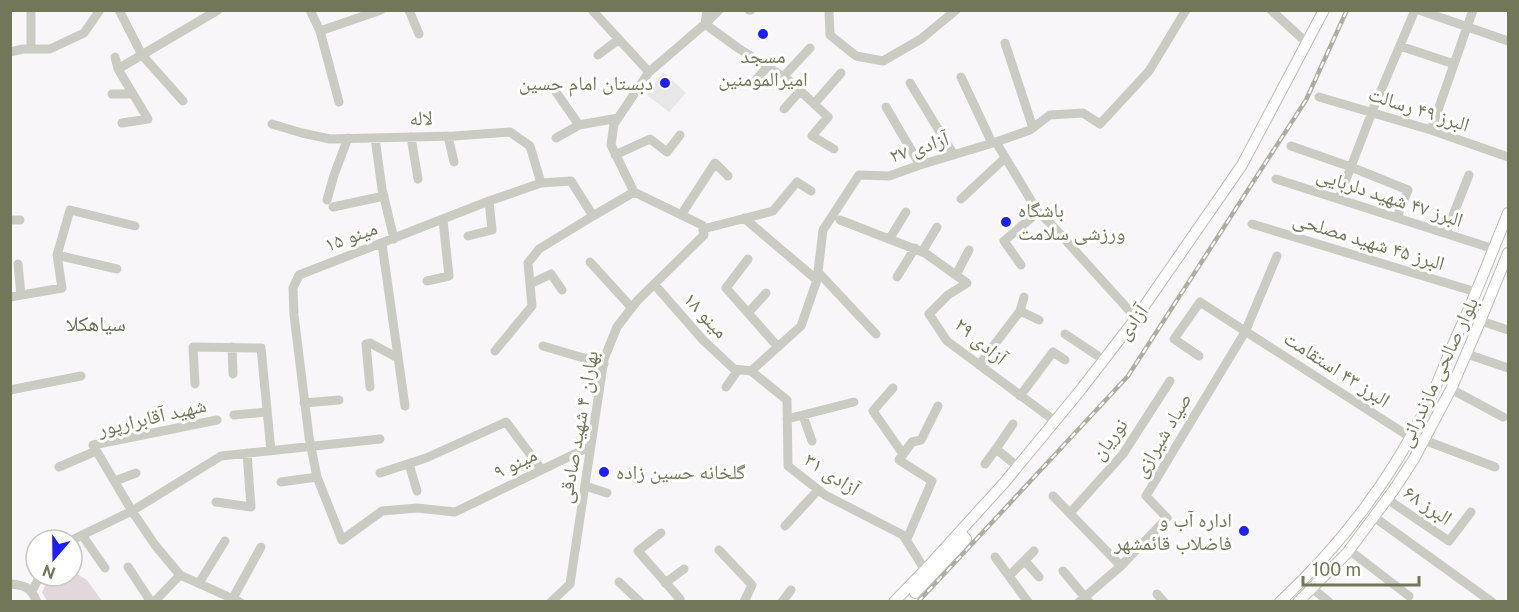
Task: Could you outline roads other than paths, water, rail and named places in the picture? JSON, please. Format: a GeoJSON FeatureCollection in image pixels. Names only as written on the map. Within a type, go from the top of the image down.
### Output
{"type":"FeatureCollection","features":[{"type":"Feature","properties":{"kind":"main road","name":"آزادی"},"geometry":{"type":"LineString","coordinates":[[894,602],[960,532],[1017,466],[1136,318],[1242,165],[1324,10]]}},
{"type":"Feature","properties":{"kind":"main road","name":"بلوار صالحی مازندرانی"},"geometry":{"type":"LineString","coordinates":[[1280,602],[1336,544],[1382,483],[1410,437],[1438,383],[1509,213]]}},
{"type":"Feature","properties":{"kind":"main road","name":"بلوار صالحی مازندرانی"},"geometry":{"type":"LineString","coordinates":[[1298,602],[1349,550],[1414,459],[1451,389],[1509,253]]}},
{"type":"Feature","properties":{"kind":"main road"},"geometry":{"type":"LineString","coordinates":[[1477,290],[1492,293]]}},
{"type":"Feature","properties":{"kind":"main road"},"geometry":{"type":"LineString","coordinates":[[1460,329],[1470,330],[1474,336]]}},
{"type":"Feature","properties":{"kind":"main road"},"geometry":{"type":"LineString","coordinates":[[915,593],[963,543],[966,538],[960,532]]}},
{"type":"Feature","properties":{"kind":"street"},"geometry":{"type":"LineString","coordinates":[[10,52],[23,49],[50,49],[84,33],[100,10]]}},
{"type":"Feature","properties":{"kind":"street"},"geometry":{"type":"LineString","coordinates":[[119,10],[142,55],[183,101]]}},
{"type":"Feature","properties":{"kind":"street"},"geometry":{"type":"LineString","coordinates":[[118,69],[218,10]]}},
{"type":"Feature","properties":{"kind":"street"},"geometry":{"type":"LineString","coordinates":[[310,10],[320,31],[339,102]]}},
{"type":"Feature","properties":{"kind":"street"},"geometry":{"type":"LineString","coordinates":[[320,31],[358,14],[381,10]]}},
{"type":"Feature","properties":{"kind":"street"},"geometry":{"type":"LineString","coordinates":[[410,10],[419,34]]}},
{"type":"Feature","properties":{"kind":"street"},"geometry":{"type":"LineString","coordinates":[[592,10],[649,72]]}},
{"type":"Feature","properties":{"kind":"street"},"geometry":{"type":"LineString","coordinates":[[705,24],[707,10]]}},
{"type":"Feature","properties":{"kind":"street"},"geometry":{"type":"LineString","coordinates":[[719,10],[649,72],[614,124],[611,145],[615,155],[634,192],[702,225],[703,229],[773,211],[797,182],[811,191]]}},
{"type":"Feature","properties":{"kind":"street"},"geometry":{"type":"LineString","coordinates":[[829,10],[830,35],[856,56],[883,61],[921,39],[956,10]]}},
{"type":"Feature","properties":{"kind":"street","name":"آزادی ۲۷"},"geometry":{"type":"LineString","coordinates":[[751,371],[801,326],[818,276],[823,230],[859,175],[889,176],[994,143],[1033,128],[1050,116],[1083,113],[1100,124],[1149,71],[1186,10]]}},
{"type":"Feature","properties":{"kind":"street"},"geometry":{"type":"LineString","coordinates":[[1271,10],[1307,43]]}},
{"type":"Feature","properties":{"kind":"street"},"geometry":{"type":"LineString","coordinates":[[1339,198],[1372,112],[1417,10],[1509,41]]}},
{"type":"Feature","properties":{"kind":"street"},"geometry":{"type":"LineString","coordinates":[[1431,130],[1473,10]]}},
{"type":"Feature","properties":{"kind":"street"},"geometry":{"type":"LineString","coordinates":[[31,11],[31,49]]}},
{"type":"Feature","properties":{"kind":"street"},"geometry":{"type":"LineString","coordinates":[[705,24],[783,77],[828,117],[812,136],[834,149]]}},
{"type":"Feature","properties":{"kind":"street"},"geometry":{"type":"LineString","coordinates":[[598,55],[618,40]]}},
{"type":"Feature","properties":{"kind":"street"},"geometry":{"type":"LineString","coordinates":[[1005,43],[1033,128]]}},
{"type":"Feature","properties":{"kind":"street"},"geometry":{"type":"LineString","coordinates":[[1400,46],[1454,64]]}},
{"type":"Feature","properties":{"kind":"street"},"geometry":{"type":"LineString","coordinates":[[783,77],[810,48]]}},
{"type":"Feature","properties":{"kind":"street"},"geometry":{"type":"LineString","coordinates":[[115,57],[118,69],[148,119],[122,123]]}},
{"type":"Feature","properties":{"kind":"street"},"geometry":{"type":"LineString","coordinates":[[752,85],[767,67]]}},
{"type":"Feature","properties":{"kind":"street"},"geometry":{"type":"LineString","coordinates":[[814,104],[841,73]]}},
{"type":"Feature","properties":{"kind":"street"},"geometry":{"type":"LineString","coordinates":[[961,77],[994,143],[1038,212],[1136,318]]}},
{"type":"Feature","properties":{"kind":"street"},"geometry":{"type":"LineString","coordinates":[[910,83],[954,154]]}},
{"type":"Feature","properties":{"kind":"street"},"geometry":{"type":"LineString","coordinates":[[784,109],[800,91]]}},
{"type":"Feature","properties":{"kind":"street"},"geometry":{"type":"LineString","coordinates":[[556,92],[579,125]]}},
{"type":"Feature","properties":{"kind":"street"},"geometry":{"type":"LineString","coordinates":[[112,94],[133,94]]}},
{"type":"Feature","properties":{"kind":"street","name":"البرز ۴۹ رسالت"},"geometry":{"type":"LineString","coordinates":[[1319,97],[1431,130],[1509,157]]}},
{"type":"Feature","properties":{"kind":"street"},"geometry":{"type":"LineString","coordinates":[[886,107],[920,165]]}},
{"type":"Feature","properties":{"kind":"street"},"geometry":{"type":"LineString","coordinates":[[556,138],[579,125],[618,118]]}},
{"type":"Feature","properties":{"kind":"street","name":"لاله"},"geometry":{"type":"LineString","coordinates":[[272,124],[330,139],[510,132],[530,146],[542,183]]}},
{"type":"Feature","properties":{"kind":"street"},"geometry":{"type":"LineString","coordinates":[[615,155],[650,139],[668,152],[680,135]]}},
{"type":"Feature","properties":{"kind":"street"},"geometry":{"type":"LineString","coordinates":[[448,136],[454,162]]}},
{"type":"Feature","properties":{"kind":"street"},"geometry":{"type":"LineString","coordinates":[[411,137],[418,179]]}},
{"type":"Feature","properties":{"kind":"street"},"geometry":{"type":"LineString","coordinates":[[348,138],[334,175],[330,203],[384,196]]}},
{"type":"Feature","properties":{"kind":"street"},"geometry":{"type":"LineString","coordinates":[[375,138],[384,196],[394,239]]}},
{"type":"Feature","properties":{"kind":"street"},"geometry":{"type":"LineString","coordinates":[[1291,146],[1408,190],[1397,217]]}},
{"type":"Feature","properties":{"kind":"street"},"geometry":{"type":"LineString","coordinates":[[961,199],[1005,158]]}},
{"type":"Feature","properties":{"kind":"street"},"geometry":{"type":"LineString","coordinates":[[681,215],[715,163],[728,176]]}},
{"type":"Feature","properties":{"kind":"street"},"geometry":{"type":"LineString","coordinates":[[1446,233],[1469,175]]}},
{"type":"Feature","properties":{"kind":"street","name":"البرز ۴۷ شهید دلربایی"},"geometry":{"type":"LineString","coordinates":[[1276,179],[1494,249]]}},
{"type":"Feature","properties":{"kind":"street","name":"مینو ۱۵"},"geometry":{"type":"LineString","coordinates":[[455,512],[417,508],[382,511],[342,540],[317,477],[311,447],[294,315],[293,288],[300,275],[489,201],[542,183],[571,181],[593,216]]}},
{"type":"Feature","properties":{"kind":"street"},"geometry":{"type":"LineString","coordinates":[[495,351],[532,306],[528,263],[539,249],[634,192]]}},
{"type":"Feature","properties":{"kind":"street"},"geometry":{"type":"LineString","coordinates":[[468,236],[492,230],[489,201]]}},
{"type":"Feature","properties":{"kind":"street"},"geometry":{"type":"LineString","coordinates":[[10,297],[62,288],[57,255],[70,210],[135,226]]}},
{"type":"Feature","properties":{"kind":"street"},"geometry":{"type":"LineString","coordinates":[[890,238],[906,212]]}},
{"type":"Feature","properties":{"kind":"street"},"geometry":{"type":"LineString","coordinates":[[1021,265],[1004,241],[1038,212]]}},
{"type":"Feature","properties":{"kind":"street"},"geometry":{"type":"LineString","coordinates":[[744,218],[818,276],[876,334]]}},
{"type":"Feature","properties":{"kind":"street"},"geometry":{"type":"LineString","coordinates":[[427,282],[449,276],[443,220]]}},
{"type":"Feature","properties":{"kind":"street"},"geometry":{"type":"LineString","coordinates":[[840,220],[918,250],[956,275],[969,250]]}},
{"type":"Feature","properties":{"kind":"street","name":"البرز ۴۵ شهید مصلحی"},"geometry":{"type":"LineString","coordinates":[[1252,224],[1477,290]]}},
{"type":"Feature","properties":{"kind":"street"},"geometry":{"type":"LineString","coordinates":[[897,277],[937,227]]}},
{"type":"Feature","properties":{"kind":"street","name":"بهاران ۴ شهید صادقی"},"geometry":{"type":"LineString","coordinates":[[551,602],[570,584],[604,364],[617,327],[654,284],[704,235],[703,229]]}},
{"type":"Feature","properties":{"kind":"street"},"geometry":{"type":"LineString","coordinates":[[382,244],[405,406]]}},
{"type":"Feature","properties":{"kind":"street"},"geometry":{"type":"LineString","coordinates":[[57,255],[117,269]]}},
{"type":"Feature","properties":{"kind":"street","name":"صیاد شیرازی"},"geometry":{"type":"LineString","coordinates":[[1084,600],[1121,566],[1167,518],[1146,496],[1245,332],[1277,256]]}},
{"type":"Feature","properties":{"kind":"street"},"geometry":{"type":"LineString","coordinates":[[748,259],[726,288],[778,347]]}},
{"type":"Feature","properties":{"kind":"street"},"geometry":{"type":"LineString","coordinates":[[590,262],[632,308]]}},
{"type":"Feature","properties":{"kind":"street"},"geometry":{"type":"LineString","coordinates":[[18,264],[21,295]]}},
{"type":"Feature","properties":{"kind":"street"},"geometry":{"type":"LineString","coordinates":[[530,284],[551,274],[562,290]]}},
{"type":"Feature","properties":{"kind":"street","name":"آزادی ۲۹"},"geometry":{"type":"LineString","coordinates":[[956,275],[967,283],[948,295],[929,314],[947,341],[1055,421]]}},
{"type":"Feature","properties":{"kind":"street","name":"مینو ۱۸"},"geometry":{"type":"LineString","coordinates":[[654,284],[703,340],[736,370]]}},
{"type":"Feature","properties":{"kind":"street"},"geometry":{"type":"LineString","coordinates":[[748,313],[766,293]]}},
{"type":"Feature","properties":{"kind":"street"},"geometry":{"type":"LineString","coordinates":[[979,365],[1020,311],[1024,297]]}},
{"type":"Feature","properties":{"kind":"street","name":"البرز ۴۳ استقامت"},"geometry":{"type":"LineString","coordinates":[[1199,356],[1174,339],[1200,302],[1410,437]]}},
{"type":"Feature","properties":{"kind":"street"},"geometry":{"type":"LineString","coordinates":[[1020,311],[1039,320]]}},
{"type":"Feature","properties":{"kind":"street"},"geometry":{"type":"LineString","coordinates":[[1480,321],[1509,330]]}},
{"type":"Feature","properties":{"kind":"street"},"geometry":{"type":"LineString","coordinates":[[1065,334],[1104,360]]}},
{"type":"Feature","properties":{"kind":"street"},"geometry":{"type":"LineString","coordinates":[[370,387],[366,344],[370,343],[398,358]]}},
{"type":"Feature","properties":{"kind":"street"},"geometry":{"type":"LineString","coordinates":[[543,346],[604,364]]}},
{"type":"Feature","properties":{"kind":"street"},"geometry":{"type":"LineString","coordinates":[[195,384],[193,347],[261,348],[271,451]]}},
{"type":"Feature","properties":{"kind":"street"},"geometry":{"type":"LineString","coordinates":[[232,347],[233,374]]}},
{"type":"Feature","properties":{"kind":"street"},"geometry":{"type":"LineString","coordinates":[[1020,396],[1053,352],[1065,360]]}},
{"type":"Feature","properties":{"kind":"street"},"geometry":{"type":"LineString","coordinates":[[1467,354],[1509,368]]}},
{"type":"Feature","properties":{"kind":"street"},"geometry":{"type":"LineString","coordinates":[[726,387],[736,370],[751,371]]}},
{"type":"Feature","properties":{"kind":"street","name":"آزادی ۳۱"},"geometry":{"type":"LineString","coordinates":[[751,371],[787,400],[788,466],[825,495],[903,535],[925,570]]}},
{"type":"Feature","properties":{"kind":"street"},"geometry":{"type":"LineString","coordinates":[[10,390],[81,376]]}},
{"type":"Feature","properties":{"kind":"street","name":"نوریان"},"geometry":{"type":"LineString","coordinates":[[1070,513],[1123,454],[1170,381]]}},
{"type":"Feature","properties":{"kind":"street"},"geometry":{"type":"LineString","coordinates":[[893,388],[873,411],[903,454]]}},
{"type":"Feature","properties":{"kind":"street"},"geometry":{"type":"LineString","coordinates":[[1451,389],[1503,417]]}},
{"type":"Feature","properties":{"kind":"street"},"geometry":{"type":"LineString","coordinates":[[304,403],[339,400]]}},
{"type":"Feature","properties":{"kind":"street"},"geometry":{"type":"LineString","coordinates":[[787,420],[854,402]]}},
{"type":"Feature","properties":{"kind":"street"},"geometry":{"type":"LineString","coordinates":[[907,539],[932,481],[899,460],[912,442],[921,440],[938,406]]}},
{"type":"Feature","properties":{"kind":"street"},"geometry":{"type":"LineString","coordinates":[[234,415],[267,412]]}},
{"type":"Feature","properties":{"kind":"street"},"geometry":{"type":"LineString","coordinates":[[802,416],[812,441]]}},
{"type":"Feature","properties":{"kind":"street","name":"شهید آقابرارپور"},"geometry":{"type":"LineString","coordinates":[[180,574],[155,545],[132,511],[93,445],[218,420]]}},
{"type":"Feature","properties":{"kind":"street"},"geometry":{"type":"LineString","coordinates":[[380,473],[426,458],[506,422],[542,470]]}},
{"type":"Feature","properties":{"kind":"street"},"geometry":{"type":"LineString","coordinates":[[985,464],[1013,424]]}},
{"type":"Feature","properties":{"kind":"street"},"geometry":{"type":"LineString","coordinates":[[84,534],[132,511],[221,456],[380,439]]}},
{"type":"Feature","properties":{"kind":"street"},"geometry":{"type":"LineString","coordinates":[[1424,440],[1495,467]]}},
{"type":"Feature","properties":{"kind":"street","name":"مینو ۹"},"geometry":{"type":"LineString","coordinates":[[455,512],[591,446]]}},
{"type":"Feature","properties":{"kind":"street"},"geometry":{"type":"LineString","coordinates":[[996,449],[1017,466]]}},
{"type":"Feature","properties":{"kind":"street"},"geometry":{"type":"LineString","coordinates":[[58,467],[96,451]]}},
{"type":"Feature","properties":{"kind":"street"},"geometry":{"type":"LineString","coordinates":[[216,502],[251,507],[247,453]]}},
{"type":"Feature","properties":{"kind":"street"},"geometry":{"type":"LineString","coordinates":[[409,464],[417,490]]}},
{"type":"Feature","properties":{"kind":"street"},"geometry":{"type":"LineString","coordinates":[[115,481],[136,473]]}},
{"type":"Feature","properties":{"kind":"street"},"geometry":{"type":"LineString","coordinates":[[281,482],[317,477]]}},
{"type":"Feature","properties":{"kind":"street"},"geometry":{"type":"LineString","coordinates":[[585,486],[607,493]]}},
{"type":"Feature","properties":{"kind":"street"},"geometry":{"type":"LineString","coordinates":[[785,526],[819,490]]}},
{"type":"Feature","properties":{"kind":"street"},"geometry":{"type":"LineString","coordinates":[[1053,496],[1121,566]]}},
{"type":"Feature","properties":{"kind":"street","name":"البرز ۶۸"},"geometry":{"type":"LineString","coordinates":[[1387,499],[1449,541],[1471,512]]}},
{"type":"Feature","properties":{"kind":"street"},"geometry":{"type":"LineString","coordinates":[[1374,517],[1492,602]]}},
{"type":"Feature","properties":{"kind":"street"},"geometry":{"type":"LineString","coordinates":[[661,532],[638,551],[680,601]]}},
{"type":"Feature","properties":{"kind":"street"},"geometry":{"type":"LineString","coordinates":[[84,538],[105,568]]}},
{"type":"Feature","properties":{"kind":"street"},"geometry":{"type":"LineString","coordinates":[[199,583],[225,541]]}},
{"type":"Feature","properties":{"kind":"street"},"geometry":{"type":"LineString","coordinates":[[128,567],[154,601],[180,574],[237,600],[261,548]]}},
{"type":"Feature","properties":{"kind":"street"},"geometry":{"type":"LineString","coordinates":[[719,550],[752,585],[744,602]]}},
{"type":"Feature","properties":{"kind":"street"},"geometry":{"type":"LineString","coordinates":[[1349,550],[1409,596]]}},
{"type":"Feature","properties":{"kind":"street"},"geometry":{"type":"LineString","coordinates":[[1009,576],[1034,551]]}},
{"type":"Feature","properties":{"kind":"street"},"geometry":{"type":"LineString","coordinates":[[995,557],[1028,602]]}},
{"type":"Feature","properties":{"kind":"street"},"geometry":{"type":"LineString","coordinates":[[1024,561],[1039,577]]}},
{"type":"Feature","properties":{"kind":"street"},"geometry":{"type":"LineString","coordinates":[[665,583],[684,569]]}},
{"type":"Feature","properties":{"kind":"street"},"geometry":{"type":"LineString","coordinates":[[1063,571],[1084,600]]}},
{"type":"Feature","properties":{"kind":"street"},"geometry":{"type":"LineString","coordinates":[[619,582],[637,601]]}},
{"type":"Feature","properties":{"kind":"street"},"geometry":{"type":"LineString","coordinates":[[10,584],[21,585],[32,591],[37,602]]}},
{"type":"Feature","properties":{"kind":"street"},"geometry":{"type":"LineString","coordinates":[[1312,588],[1329,602]]}},
{"type":"Feature","properties":{"kind":"street"},"geometry":{"type":"LineString","coordinates":[[782,602],[791,590]]}},
{"type":"Feature","properties":{"kind":"railway"},"geometry":{"type":"LineString","coordinates":[[918,602],[1128,376],[1306,100],[1347,10]]}},
{"type":"Feature","properties":{"kind":"place","name":"مسجد امیرالمومنین"},"geometry":{"type":"Point","coordinates":[763,34]}},
{"type":"Feature","properties":{"kind":"place","name":"دبستان امام حسین"},"geometry":{"type":"Point","coordinates":[665,83]}},
{"type":"Feature","properties":{"kind":"place","name":"باشگاه ورزشی سلامت"},"geometry":{"type":"Point","coordinates":[1006,222]}},
{"type":"Feature","properties":{"kind":"place","name":"گلخانه حسین زاده"},"geometry":{"type":"Point","coordinates":[604,472]}},
{"type":"Feature","properties":{"kind":"place","name":"اداره آب و فاضلاب قائمشهر"},"geometry":{"type":"Point","coordinates":[1244,531]}},
{"type":"Feature","properties":{"kind":"district","name":"سیاهکلا"},"geometry":{"type":"Point","coordinates":[96,324]}}]}
